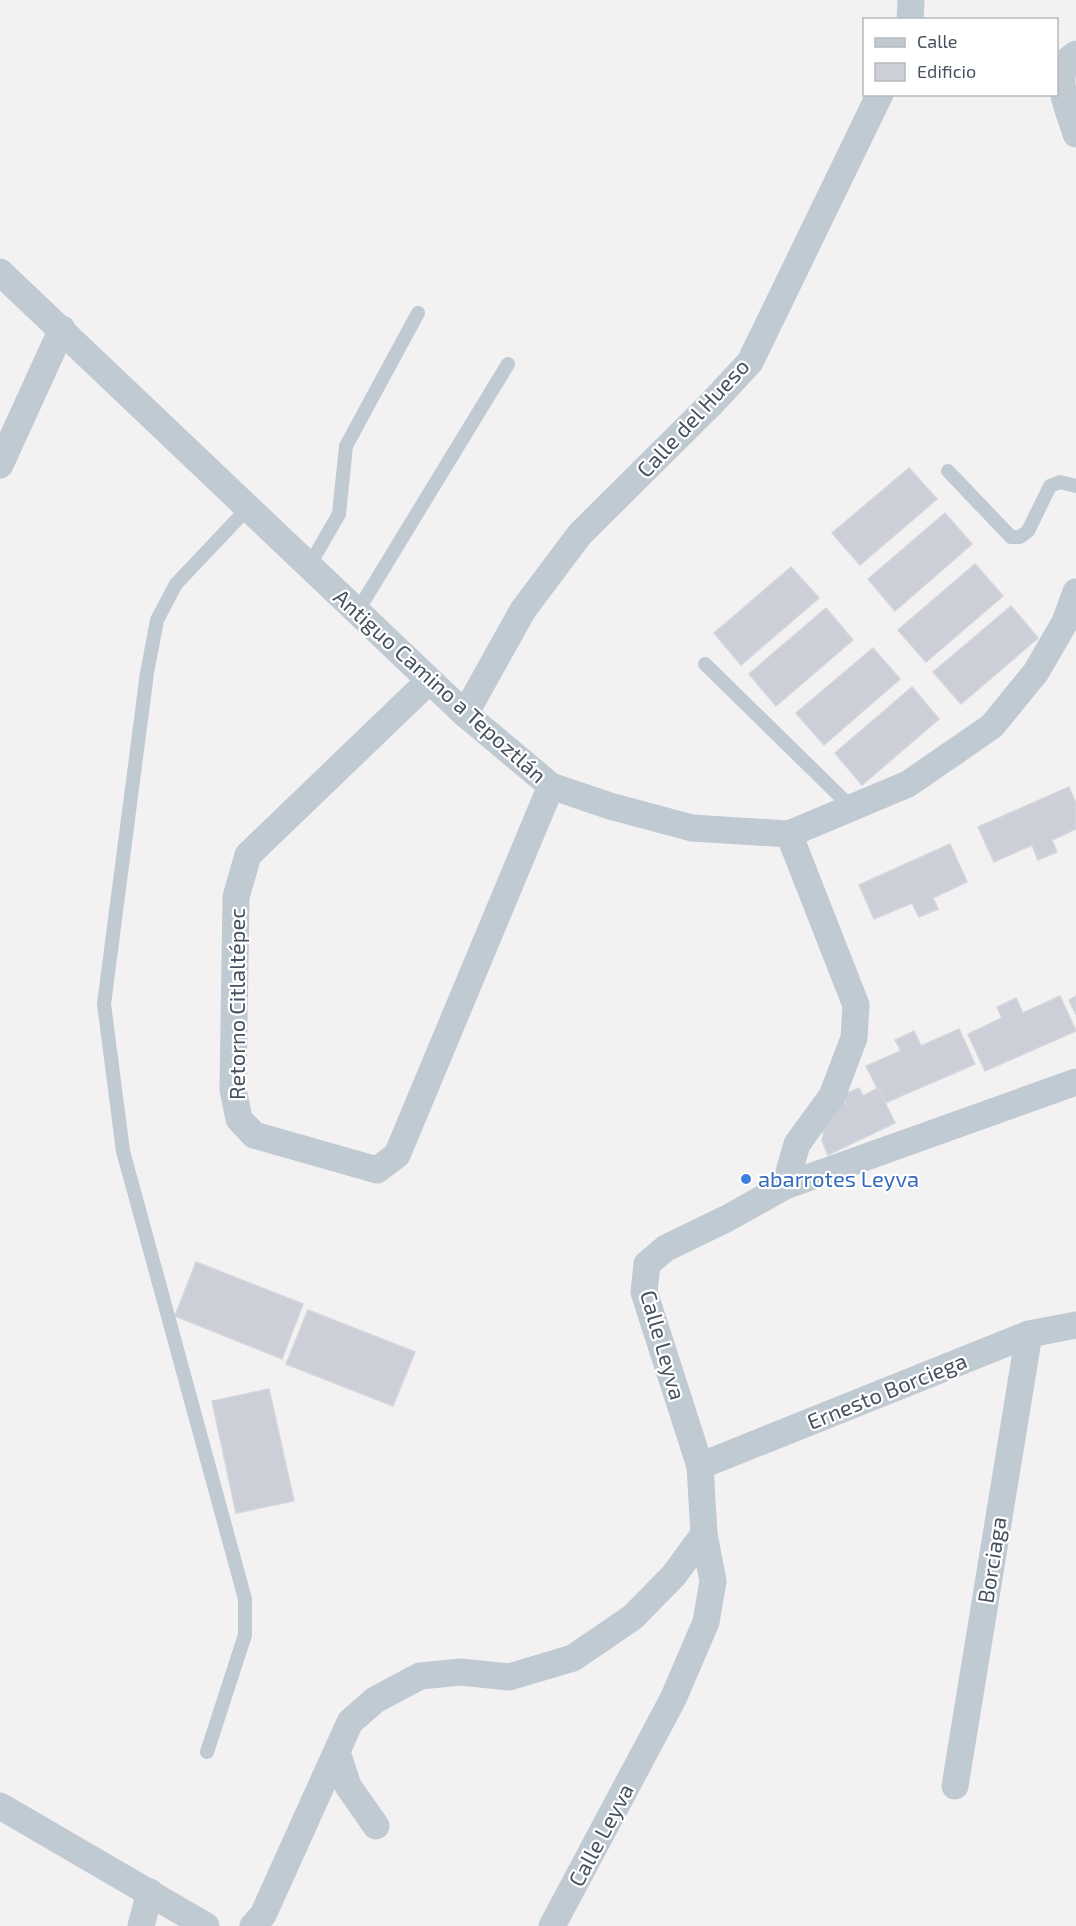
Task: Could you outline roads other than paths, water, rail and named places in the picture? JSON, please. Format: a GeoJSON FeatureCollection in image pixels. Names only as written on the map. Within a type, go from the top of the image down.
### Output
{"type":"FeatureCollection","features":[{"type":"Feature","properties":{"kind":"street"},"geometry":{"type":"LineString","coordinates":[[910,18],[911,0]]}},
{"type":"Feature","properties":{"kind":"street"},"geometry":{"type":"LineString","coordinates":[[1076,54],[1063,67],[1061,81],[1076,134]]}},
{"type":"Feature","properties":{"kind":"street","name":"Calle del Hueso"},"geometry":{"type":"LineString","coordinates":[[465,714],[523,610],[580,534],[750,362],[879,96]]}},
{"type":"Feature","properties":{"kind":"street","name":"Antiguo Camino a Tepoztlán"},"geometry":{"type":"LineString","coordinates":[[0,272],[465,714],[551,786],[610,806],[692,828],[789,834],[908,783],[992,726],[1072,628],[1076,592]]}},
{"type":"Feature","properties":{"kind":"street"},"geometry":{"type":"LineString","coordinates":[[0,465],[62,330]]}},
{"type":"Feature","properties":{"kind":"street","name":"Retorno Citlaltépec"},"geometry":{"type":"LineString","coordinates":[[429,681],[249,855],[236,897],[233,1089],[239,1119],[254,1135],[377,1170],[398,1155],[551,786]]}},
{"type":"Feature","properties":{"kind":"street"},"geometry":{"type":"LineString","coordinates":[[784,1186],[797,1144],[832,1096],[854,1038],[856,1005],[845,971],[789,834]]}},
{"type":"Feature","properties":{"kind":"street","name":"Calle Leyva"},"geometry":{"type":"LineString","coordinates":[[552,1926],[673,1699],[706,1622],[713,1581],[704,1534],[700,1466],[644,1292],[647,1264],[666,1248],[728,1218],[784,1186],[1076,1082]]}},
{"type":"Feature","properties":{"kind":"street","name":"Ernesto Borciega"},"geometry":{"type":"LineString","coordinates":[[700,1466],[1029,1334],[1076,1325]]}},
{"type":"Feature","properties":{"kind":"street","name":"Borciaga"},"geometry":{"type":"LineString","coordinates":[[955,1786],[1029,1334]]}},
{"type":"Feature","properties":{"kind":"street"},"geometry":{"type":"LineString","coordinates":[[253,1926],[263,1915],[350,1722],[375,1700],[420,1676],[461,1672],[509,1677],[573,1658],[633,1617],[674,1575],[704,1534]]}},
{"type":"Feature","properties":{"kind":"street"},"geometry":{"type":"LineString","coordinates":[[337,1752],[348,1786],[376,1826]]}},
{"type":"Feature","properties":{"kind":"street"},"geometry":{"type":"LineString","coordinates":[[0,1806],[206,1926]]}},
{"type":"Feature","properties":{"kind":"street"},"geometry":{"type":"LineString","coordinates":[[141,1926],[150,1892]]}},
{"type":"Feature","properties":{"kind":"lane"},"geometry":{"type":"LineString","coordinates":[[309,566],[339,514],[346,446],[418,313]]}},
{"type":"Feature","properties":{"kind":"lane"},"geometry":{"type":"LineString","coordinates":[[357,612],[508,364]]}},
{"type":"Feature","properties":{"kind":"lane"},"geometry":{"type":"LineString","coordinates":[[948,471],[1011,537],[1020,537],[1028,531],[1050,486],[1060,482],[1076,486]]}},
{"type":"Feature","properties":{"kind":"lane"},"geometry":{"type":"LineString","coordinates":[[207,1752],[245,1635],[245,1599],[123,1151],[104,1004],[147,673],[157,620],[176,584],[248,508]]}},
{"type":"Feature","properties":{"kind":"lane"},"geometry":{"type":"LineString","coordinates":[[705,664],[852,807]]}},
{"type":"Feature","properties":{"kind":"place","name":"abarrotes Leyva"},"geometry":{"type":"Point","coordinates":[746,1179]}}]}
